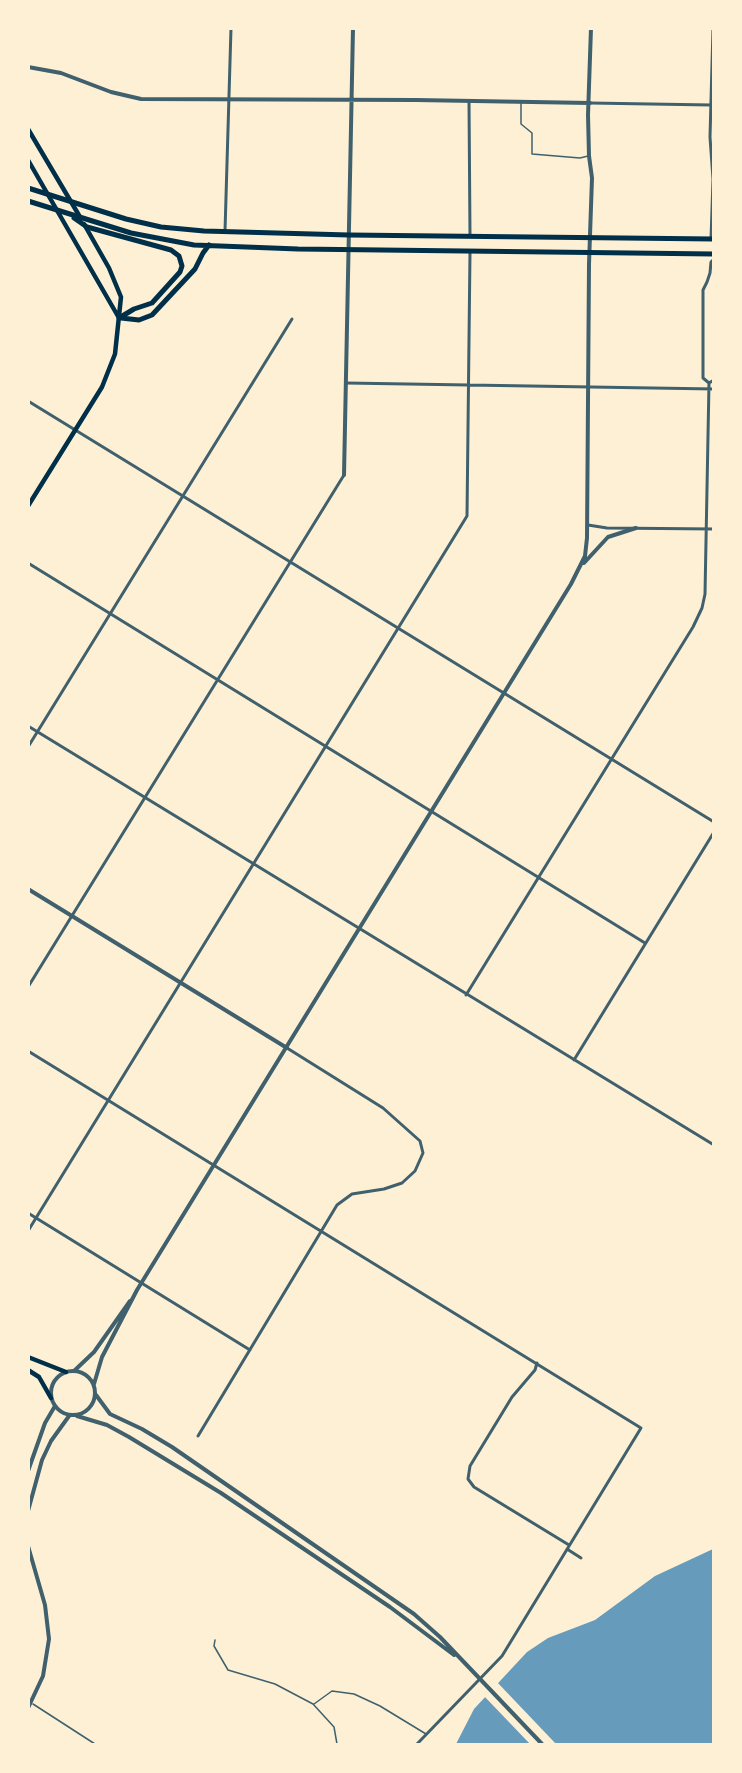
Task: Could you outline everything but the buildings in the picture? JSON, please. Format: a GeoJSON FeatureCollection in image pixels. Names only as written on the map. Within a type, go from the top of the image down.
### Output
{"type":"FeatureCollection","features":[{"type":"Feature","properties":{"kind":"highway"},"geometry":{"type":"LineString","coordinates":[[29,188],[101,212],[161,227],[225,232],[712,239]]}},
{"type":"Feature","properties":{"kind":"highway"},"geometry":{"type":"LineString","coordinates":[[28,201],[110,227],[176,242],[209,245],[349,250],[714,254]]}},
{"type":"Feature","properties":{"kind":"highway"},"geometry":{"type":"LineString","coordinates":[[70,215],[87,227],[176,252],[181,260],[182,266],[177,276],[152,303],[132,310],[119,318]]}},
{"type":"Feature","properties":{"kind":"highway"},"geometry":{"type":"LineString","coordinates":[[119,318],[139,320],[152,315],[195,269],[209,245]]}},
{"type":"Feature","properties":{"kind":"main road"},"geometry":{"type":"LineString","coordinates":[[28,129],[109,268],[121,297],[113,364],[102,387],[28,506]]}},
{"type":"Feature","properties":{"kind":"main road"},"geometry":{"type":"LineString","coordinates":[[28,160],[119,318]]}},
{"type":"Feature","properties":{"kind":"main road"},"geometry":{"type":"LineString","coordinates":[[28,1357],[66,1372]]}},
{"type":"Feature","properties":{"kind":"main road"},"geometry":{"type":"LineString","coordinates":[[28,1370],[39,1377],[51,1398]]}},
{"type":"Feature","properties":{"kind":"street"},"geometry":{"type":"LineString","coordinates":[[225,232],[231,28]]}},
{"type":"Feature","properties":{"kind":"street"},"geometry":{"type":"LineString","coordinates":[[28,987],[344,475],[353,28]]}},
{"type":"Feature","properties":{"kind":"street"},"geometry":{"type":"LineString","coordinates":[[542,1744],[440,1637],[395,1600],[172,1447],[110,1414],[96,1395],[94,1384],[102,1357],[142,1283],[432,812],[580,568],[585,556],[588,525],[592,178],[589,156],[591,28]]}},
{"type":"Feature","properties":{"kind":"street"},"geometry":{"type":"LineString","coordinates":[[712,239],[713,28]]}},
{"type":"Feature","properties":{"kind":"street"},"geometry":{"type":"LineString","coordinates":[[28,67],[61,73],[111,92],[141,99],[711,105]]}},
{"type":"Feature","properties":{"kind":"street"},"geometry":{"type":"LineString","coordinates":[[469,101],[470,236]]}},
{"type":"Feature","properties":{"kind":"street"},"geometry":{"type":"LineString","coordinates":[[28,1231],[467,516],[470,251]]}},
{"type":"Feature","properties":{"kind":"street"},"geometry":{"type":"LineString","coordinates":[[466,995],[700,613],[705,594],[711,389],[710,383],[703,378],[703,290],[711,262],[714,259]]}},
{"type":"Feature","properties":{"kind":"street"},"geometry":{"type":"LineString","coordinates":[[28,747],[292,319]]}},
{"type":"Feature","properties":{"kind":"street"},"geometry":{"type":"LineString","coordinates":[[710,383],[714,380]]}},
{"type":"Feature","properties":{"kind":"street"},"geometry":{"type":"LineString","coordinates":[[346,383],[711,389]]}},
{"type":"Feature","properties":{"kind":"street"},"geometry":{"type":"LineString","coordinates":[[28,401],[714,822]]}},
{"type":"Feature","properties":{"kind":"street"},"geometry":{"type":"LineString","coordinates":[[588,525],[714,529]]}},
{"type":"Feature","properties":{"kind":"street"},"geometry":{"type":"LineString","coordinates":[[580,568],[608,537],[636,528]]}},
{"type":"Feature","properties":{"kind":"street"},"geometry":{"type":"LineString","coordinates":[[28,563],[645,943]]}},
{"type":"Feature","properties":{"kind":"street"},"geometry":{"type":"LineString","coordinates":[[28,726],[714,1145]]}},
{"type":"Feature","properties":{"kind":"street"},"geometry":{"type":"LineString","coordinates":[[574,1060],[714,832]]}},
{"type":"Feature","properties":{"kind":"street"},"geometry":{"type":"LineString","coordinates":[[28,889],[376,1103],[420,1141],[423,1153],[411,1176],[392,1187],[348,1196],[337,1206],[198,1436]]}},
{"type":"Feature","properties":{"kind":"street"},"geometry":{"type":"LineString","coordinates":[[28,1051],[641,1428],[502,1656],[417,1744]]}},
{"type":"Feature","properties":{"kind":"street"},"geometry":{"type":"LineString","coordinates":[[28,1213],[250,1350]]}},
{"type":"Feature","properties":{"kind":"street"},"geometry":{"type":"LineString","coordinates":[[74,1371],[94,1352],[138,1290]]}},
{"type":"Feature","properties":{"kind":"street"},"geometry":{"type":"LineString","coordinates":[[537,1363],[535,1370],[512,1397],[470,1466],[468,1475],[474,1487],[568,1547],[581,1558]]}},
{"type":"Feature","properties":{"kind":"street"},"geometry":{"type":"LineString","coordinates":[[94,1384],[86,1375],[74,1371],[66,1372],[60,1375],[52,1385],[51,1398],[55,1406],[64,1414],[107,1425],[123,1433],[221,1493],[390,1607],[460,1659]]}},
{"type":"Feature","properties":{"kind":"street"},"geometry":{"type":"LineString","coordinates":[[78,1416],[90,1408],[96,1395]]}},
{"type":"Feature","properties":{"kind":"street"},"geometry":{"type":"LineString","coordinates":[[28,1471],[45,1423],[55,1406]]}},
{"type":"Feature","properties":{"kind":"street"},"geometry":{"type":"LineString","coordinates":[[28,1511],[42,1460],[69,1416]]}},
{"type":"Feature","properties":{"kind":"street"},"geometry":{"type":"LineString","coordinates":[[28,1546],[45,1605],[49,1639],[43,1676],[29,1704]]}},
{"type":"Feature","properties":{"kind":"lane"},"geometry":{"type":"LineString","coordinates":[[521,102],[521,124],[532,133],[532,154],[580,158],[589,156]]}},
{"type":"Feature","properties":{"kind":"lane"},"geometry":{"type":"LineString","coordinates":[[215,1640],[214,1646],[228,1670],[275,1684],[313,1704],[334,1727],[337,1744]]}},
{"type":"Feature","properties":{"kind":"lane"},"geometry":{"type":"LineString","coordinates":[[313,1704],[332,1691],[354,1694],[380,1706],[427,1734]]}},
{"type":"Feature","properties":{"kind":"lane"},"geometry":{"type":"LineString","coordinates":[[29,1704],[95,1744]]}},
{"type":"Feature","properties":{"kind":"water"},"geometry":{"type":"Polygon","coordinates":[[[713,1549],[713,1744],[456,1744],[474,1709],[527,1652],[548,1638],[595,1620],[655,1576],[713,1549]]]}},
{"type":"Feature","properties":{"kind":"pier"},"geometry":{"type":"Polygon","coordinates":[[[496,1681],[556,1744],[530,1744],[484,1696],[496,1681]]]}}]}
